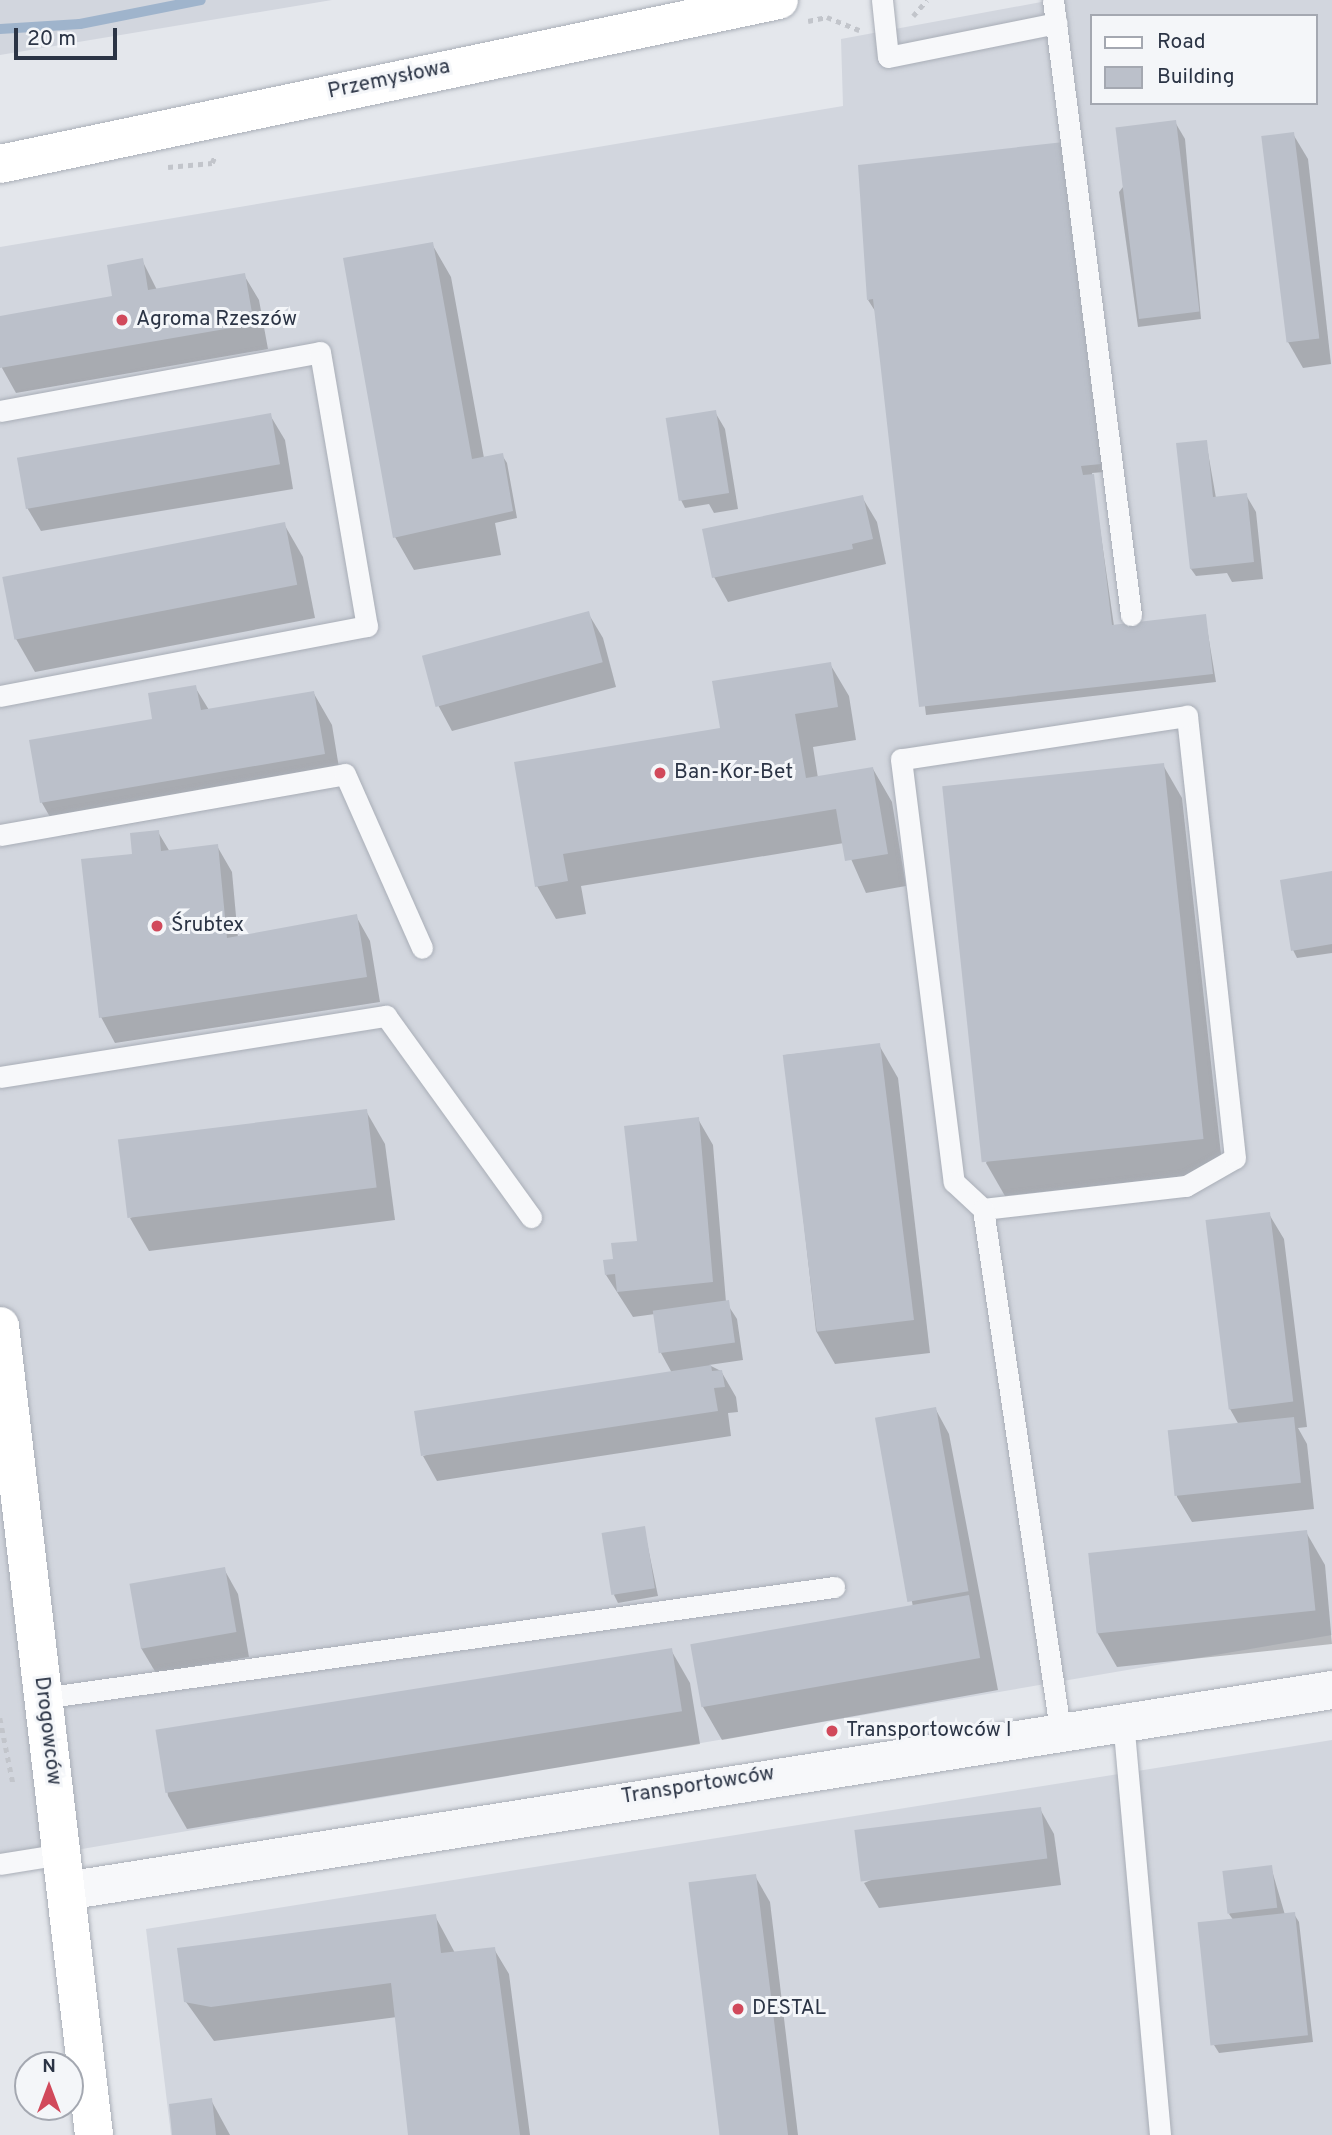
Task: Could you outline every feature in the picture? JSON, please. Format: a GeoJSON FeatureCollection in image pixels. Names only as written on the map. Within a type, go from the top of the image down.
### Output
{"type":"FeatureCollection","features":[{"type":"Feature","properties":{"kind":"street","name":"Przemysłowa"},"geometry":{"type":"LineString","coordinates":[[0,164],[779,0]]}},
{"type":"Feature","properties":{"kind":"street","name":"Drogowców"},"geometry":{"type":"LineString","coordinates":[[0,1326],[10,1507],[42,1698],[93,2135]]}},
{"type":"Feature","properties":{"kind":"street","name":"Transportowców"},"geometry":{"type":"LineString","coordinates":[[64,1872],[1332,1690]]}},
{"type":"Feature","properties":{"kind":"lane"},"geometry":{"type":"LineString","coordinates":[[882,0],[888,57],[1057,23]]}},
{"type":"Feature","properties":{"kind":"lane"},"geometry":{"type":"LineString","coordinates":[[1053,0],[1131,615]]}},
{"type":"Feature","properties":{"kind":"lane"},"geometry":{"type":"LineString","coordinates":[[0,411],[320,352],[367,626],[0,696]]}},
{"type":"Feature","properties":{"kind":"lane"},"geometry":{"type":"LineString","coordinates":[[983,1209],[1186,1186],[1235,1158],[1186,716],[901,759],[954,1182],[983,1209],[1060,1729]]}},
{"type":"Feature","properties":{"kind":"lane"},"geometry":{"type":"LineString","coordinates":[[0,835],[345,774],[422,948]]}},
{"type":"Feature","properties":{"kind":"lane"},"geometry":{"type":"LineString","coordinates":[[0,1077],[386,1016],[531,1217]]}},
{"type":"Feature","properties":{"kind":"lane"},"geometry":{"type":"LineString","coordinates":[[42,1698],[834,1587]]}},
{"type":"Feature","properties":{"kind":"lane"},"geometry":{"type":"LineString","coordinates":[[1123,1720],[1160,2135]]}},
{"type":"Feature","properties":{"kind":"lane"},"geometry":{"type":"LineString","coordinates":[[0,1864],[64,1872]]}},
{"type":"Feature","properties":{"kind":"shaded area"},"geometry":{"type":"Polygon","coordinates":[[[0,0],[332,0],[0,55],[0,0]]]}},
{"type":"Feature","properties":{"kind":"shaded area"},"geometry":{"type":"Polygon","coordinates":[[[1052,0],[1332,0],[1332,1635],[0,1863],[0,247],[843,106],[841,39],[1052,0]]]}},
{"type":"Feature","properties":{"kind":"shaded area"},"geometry":{"type":"Polygon","coordinates":[[[1332,1740],[1332,2135],[171,2135],[146,1929],[1332,1740]]]}},
{"type":"Feature","properties":{"kind":"building"},"geometry":{"type":"Polygon","coordinates":[[[1176,120],[1200,312],[1139,319],[1115,127],[1176,120]]]}},
{"type":"Feature","properties":{"kind":"building"},"geometry":{"type":"Polygon","coordinates":[[[1294,132],[1319,338],[1287,342],[1261,136],[1294,132]]]}},
{"type":"Feature","properties":{"kind":"building"},"geometry":{"type":"Polygon","coordinates":[[[1064,142],[1101,464],[1081,466],[1083,475],[1094,474],[1112,625],[1206,614],[1213,674],[919,707],[873,299],[867,300],[858,165],[1064,142]]]}},
{"type":"Feature","properties":{"kind":"building"},"geometry":{"type":"Polygon","coordinates":[[[433,242],[472,459],[503,453],[513,511],[393,538],[343,258],[433,242]]]}},
{"type":"Feature","properties":{"kind":"building"},"geometry":{"type":"Polygon","coordinates":[[[143,258],[148,290],[245,273],[254,324],[0,368],[0,316],[112,296],[107,265],[143,258]]]}},
{"type":"Feature","properties":{"kind":"building"},"geometry":{"type":"Polygon","coordinates":[[[716,410],[729,493],[679,501],[666,418],[716,410]]]}},
{"type":"Feature","properties":{"kind":"building"},"geometry":{"type":"Polygon","coordinates":[[[271,413],[280,464],[26,509],[17,458],[271,413]]]}},
{"type":"Feature","properties":{"kind":"building"},"geometry":{"type":"Polygon","coordinates":[[[1207,440],[1213,497],[1247,493],[1254,562],[1190,569],[1176,443],[1207,440]]]}},
{"type":"Feature","properties":{"kind":"building"},"geometry":{"type":"Polygon","coordinates":[[[863,495],[873,539],[852,544],[853,549],[712,578],[702,529],[863,495]]]}},
{"type":"Feature","properties":{"kind":"building"},"geometry":{"type":"Polygon","coordinates":[[[285,522],[297,585],[15,640],[2,577],[285,522]]]}},
{"type":"Feature","properties":{"kind":"building"},"geometry":{"type":"Polygon","coordinates":[[[589,611],[603,662],[436,707],[422,656],[589,611]]]}},
{"type":"Feature","properties":{"kind":"building","name":"Ban-Kor-Bet"},"geometry":{"type":"Polygon","coordinates":[[[831,662],[838,707],[795,714],[806,778],[873,767],[888,854],[845,861],[836,809],[563,854],[568,881],[535,887],[514,762],[720,728],[712,681],[831,662]]]}},
{"type":"Feature","properties":{"kind":"building"},"geometry":{"type":"Polygon","coordinates":[[[196,685],[201,710],[314,691],[325,754],[40,803],[29,740],[152,719],[148,693],[196,685]]]}},
{"type":"Feature","properties":{"kind":"building"},"geometry":{"type":"Polygon","coordinates":[[[1164,763],[1204,1139],[982,1162],[942,786],[1164,763]]]}},
{"type":"Feature","properties":{"kind":"building","name":"Śrubtex"},"geometry":{"type":"Polygon","coordinates":[[[159,830],[161,851],[218,844],[227,938],[357,914],[367,977],[99,1018],[81,859],[132,854],[130,833],[159,830]]]}},
{"type":"Feature","properties":{"kind":"building"},"geometry":{"type":"Polygon","coordinates":[[[1332,871],[1332,944],[1291,951],[1280,880],[1332,871]]]}},
{"type":"Feature","properties":{"kind":"building"},"geometry":{"type":"Polygon","coordinates":[[[880,1043],[914,1320],[817,1332],[783,1055],[880,1043]]]}},
{"type":"Feature","properties":{"kind":"building"},"geometry":{"type":"Polygon","coordinates":[[[367,1109],[377,1187],[127,1218],[118,1140],[367,1109]]]}},
{"type":"Feature","properties":{"kind":"building"},"geometry":{"type":"Polygon","coordinates":[[[699,1117],[713,1282],[617,1292],[615,1274],[605,1275],[603,1260],[613,1259],[611,1243],[637,1241],[624,1126],[699,1117]]]}},
{"type":"Feature","properties":{"kind":"building"},"geometry":{"type":"Polygon","coordinates":[[[1270,1212],[1293,1402],[1229,1409],[1205,1220],[1270,1212]]]}},
{"type":"Feature","properties":{"kind":"building"},"geometry":{"type":"Polygon","coordinates":[[[729,1300],[735,1343],[659,1353],[653,1311],[729,1300]]]}},
{"type":"Feature","properties":{"kind":"building"},"geometry":{"type":"Polygon","coordinates":[[[711,1365],[712,1371],[722,1370],[725,1387],[714,1388],[718,1411],[421,1456],[414,1411],[711,1365]]]}},
{"type":"Feature","properties":{"kind":"building"},"geometry":{"type":"Polygon","coordinates":[[[936,1407],[968,1591],[907,1602],[875,1418],[936,1407]]]}},
{"type":"Feature","properties":{"kind":"building"},"geometry":{"type":"Polygon","coordinates":[[[1294,1417],[1301,1483],[1175,1496],[1168,1430],[1294,1417]]]}},
{"type":"Feature","properties":{"kind":"building"},"geometry":{"type":"Polygon","coordinates":[[[645,1526],[655,1588],[611,1595],[602,1533],[645,1526]]]}},
{"type":"Feature","properties":{"kind":"building"},"geometry":{"type":"Polygon","coordinates":[[[1307,1530],[1315,1611],[1097,1634],[1088,1553],[1307,1530]]]}},
{"type":"Feature","properties":{"kind":"building"},"geometry":{"type":"Polygon","coordinates":[[[225,1567],[236,1632],[141,1649],[129,1584],[225,1567]]]}},
{"type":"Feature","properties":{"kind":"building"},"geometry":{"type":"Polygon","coordinates":[[[969,1595],[980,1658],[701,1707],[690,1644],[969,1595]]]}},
{"type":"Feature","properties":{"kind":"building"},"geometry":{"type":"Polygon","coordinates":[[[672,1648],[682,1711],[165,1793],[155,1730],[672,1648]]]}},
{"type":"Feature","properties":{"kind":"building"},"geometry":{"type":"Polygon","coordinates":[[[1041,1807],[1047,1859],[861,1882],[854,1830],[1041,1807]]]}},
{"type":"Feature","properties":{"kind":"building"},"geometry":{"type":"Polygon","coordinates":[[[1272,1865],[1277,1908],[1228,1914],[1222,1871],[1272,1865]]]}},
{"type":"Feature","properties":{"kind":"building","name":"DESTAL"},"geometry":{"type":"Polygon","coordinates":[[[756,1874],[788,2135],[720,2135],[689,1882],[756,1874]]]}},
{"type":"Feature","properties":{"kind":"building"},"geometry":{"type":"Polygon","coordinates":[[[1295,1912],[1308,2035],[1210,2046],[1198,1922],[1295,1912]]]}},
{"type":"Feature","properties":{"kind":"building"},"geometry":{"type":"Polygon","coordinates":[[[436,1914],[441,1953],[495,1947],[520,2135],[408,2135],[391,1983],[211,2007],[184,2002],[177,1948],[436,1914]]]}},
{"type":"Feature","properties":{"kind":"building"},"geometry":{"type":"Polygon","coordinates":[[[212,2098],[216,2135],[172,2135],[169,2104],[212,2098]]]}},
{"type":"Feature","properties":{"kind":"waterway"},"geometry":{"type":"LineString","coordinates":[[0,29],[80,24],[201,0]]}},
{"type":"Feature","properties":{"kind":"place","name":"Agroma Rzeszów"},"geometry":{"type":"Point","coordinates":[122,320]}},
{"type":"Feature","properties":{"kind":"place","name":"Ban-Kor-Bet"},"geometry":{"type":"Point","coordinates":[660,773]}},
{"type":"Feature","properties":{"kind":"place","name":"Śrubtex"},"geometry":{"type":"Point","coordinates":[157,926]}},
{"type":"Feature","properties":{"kind":"place","name":"Transportowców I"},"geometry":{"type":"Point","coordinates":[832,1731]}},
{"type":"Feature","properties":{"kind":"place","name":"DESTAL"},"geometry":{"type":"Point","coordinates":[738,2009]}}]}
